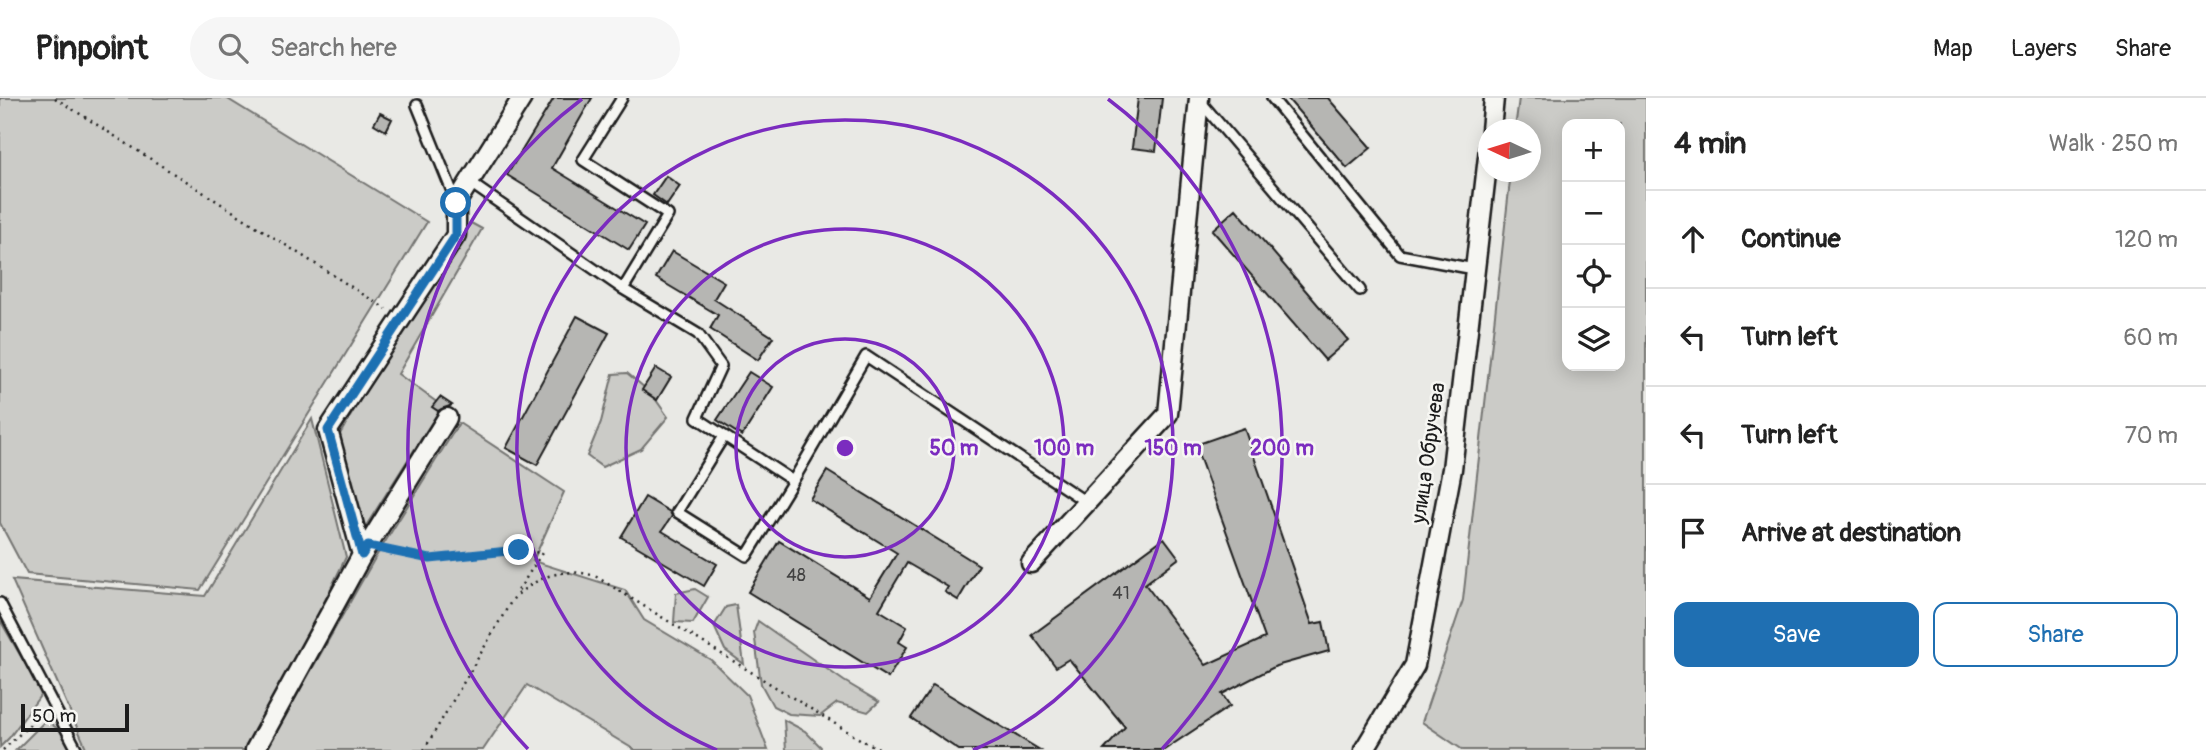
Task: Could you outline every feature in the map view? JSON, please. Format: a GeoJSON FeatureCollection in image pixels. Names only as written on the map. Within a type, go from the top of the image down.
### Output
{"type":"FeatureCollection","features":[{"type":"Feature","properties":{"kind":"street"},"geometry":{"type":"LineString","coordinates":[[365,551],[328,430],[456,235],[456,203],[522,98]]}},
{"type":"Feature","properties":{"kind":"street"},"geometry":{"type":"LineString","coordinates":[[1492,119],[1494,98]]}},
{"type":"Feature","properties":{"kind":"street"},"geometry":{"type":"LineString","coordinates":[[1031,563],[1167,414],[1199,99]]}},
{"type":"Feature","properties":{"kind":"street","name":"улица Обручева"},"geometry":{"type":"LineString","coordinates":[[1364,750],[1415,665],[1452,469],[1485,182]]}},
{"type":"Feature","properties":{"kind":"street"},"geometry":{"type":"LineString","coordinates":[[255,750],[365,551],[447,418]]}},
{"type":"Feature","properties":{"kind":"lane"},"geometry":{"type":"LineString","coordinates":[[622,98],[583,160],[668,215],[624,289]]}},
{"type":"Feature","properties":{"kind":"lane"},"geometry":{"type":"LineString","coordinates":[[1272,98],[1400,255],[1474,269]]}},
{"type":"Feature","properties":{"kind":"lane"},"geometry":{"type":"LineString","coordinates":[[1199,99],[1360,290]]}},
{"type":"Feature","properties":{"kind":"lane"},"geometry":{"type":"LineString","coordinates":[[417,105],[456,203]]}},
{"type":"Feature","properties":{"kind":"lane"},"geometry":{"type":"LineString","coordinates":[[469,183],[624,289],[698,334],[721,366],[697,418],[793,481]]}},
{"type":"Feature","properties":{"kind":"lane"},"geometry":{"type":"LineString","coordinates":[[724,436],[677,512],[747,556],[866,356],[1086,502]]}},
{"type":"Feature","properties":{"kind":"lane"},"geometry":{"type":"LineString","coordinates":[[0,603],[77,750]]}},
{"type":"Feature","properties":{"kind":"path"},"geometry":{"type":"LineString","coordinates":[[55,98],[386,309]]}},
{"type":"Feature","properties":{"kind":"path"},"geometry":{"type":"LineString","coordinates":[[365,551],[430,559],[519,550],[542,553],[424,750]]}},
{"type":"Feature","properties":{"kind":"path"},"geometry":{"type":"LineString","coordinates":[[512,600],[526,586],[542,578],[560,573],[582,572],[595,576],[874,748],[883,750]]}},
{"type":"Feature","properties":{"kind":"path"},"geometry":{"type":"LineString","coordinates":[[3,750],[53,702]]}},
{"type":"Feature","properties":{"kind":"shaded area"},"geometry":{"type":"Polygon","coordinates":[[[0,98],[226,98],[427,222],[200,590],[27,574],[0,523],[0,98]]]}},
{"type":"Feature","properties":{"kind":"shaded area"},"geometry":{"type":"Polygon","coordinates":[[[1519,98],[1646,98],[1646,750],[1463,750],[1422,722],[1463,600],[1510,182],[1541,182],[1541,119],[1516,119],[1519,98]]]}},
{"type":"Feature","properties":{"kind":"shaded area"},"geometry":{"type":"Polygon","coordinates":[[[471,223],[482,229],[398,374],[442,406],[364,529],[336,441],[379,367],[471,223]]]}},
{"type":"Feature","properties":{"kind":"shaded area"},"geometry":{"type":"Polygon","coordinates":[[[627,373],[651,393],[668,417],[641,449],[602,467],[587,456],[601,422],[613,374],[627,373]]]}},
{"type":"Feature","properties":{"kind":"shaded area"},"geometry":{"type":"Polygon","coordinates":[[[312,419],[346,557],[246,750],[87,750],[12,580],[205,596],[312,419]]]}},
{"type":"Feature","properties":{"kind":"shaded area"},"geometry":{"type":"Polygon","coordinates":[[[459,423],[564,492],[533,561],[625,590],[644,620],[711,660],[747,695],[768,750],[635,750],[527,685],[483,750],[266,750],[375,558],[459,423]]]}},
{"type":"Feature","properties":{"kind":"shaded area"},"geometry":{"type":"Polygon","coordinates":[[[695,589],[708,597],[693,623],[674,622],[676,593],[695,589]]]}},
{"type":"Feature","properties":{"kind":"shaded area"},"geometry":{"type":"Polygon","coordinates":[[[736,605],[744,664],[725,650],[714,626],[726,607],[736,605]]]}},
{"type":"Feature","properties":{"kind":"shaded area"},"geometry":{"type":"Polygon","coordinates":[[[0,620],[42,693],[0,747],[0,620]]]}},
{"type":"Feature","properties":{"kind":"shaded area"},"geometry":{"type":"Polygon","coordinates":[[[758,621],[879,702],[868,712],[837,703],[820,716],[789,714],[773,706],[761,684],[754,632],[758,621]]]}},
{"type":"Feature","properties":{"kind":"shaded area"},"geometry":{"type":"Polygon","coordinates":[[[46,720],[63,733],[71,750],[16,750],[46,720]]]}},
{"type":"Feature","properties":{"kind":"shaded area"},"geometry":{"type":"Polygon","coordinates":[[[784,720],[805,731],[821,747],[820,750],[786,750],[784,720]]]}},
{"type":"Feature","properties":{"kind":"building"},"geometry":{"type":"Polygon","coordinates":[[[554,98],[592,98],[552,168],[645,225],[629,250],[507,175],[554,98]]]}},
{"type":"Feature","properties":{"kind":"building"},"geometry":{"type":"Polygon","coordinates":[[[1138,98],[1162,98],[1156,151],[1132,148],[1138,98]]]}},
{"type":"Feature","properties":{"kind":"building"},"geometry":{"type":"Polygon","coordinates":[[[1287,98],[1328,98],[1371,148],[1347,168],[1287,98]]]}},
{"type":"Feature","properties":{"kind":"building"},"geometry":{"type":"Polygon","coordinates":[[[380,113],[392,119],[386,131],[374,124],[380,113]]]}},
{"type":"Feature","properties":{"kind":"building"},"geometry":{"type":"Polygon","coordinates":[[[666,176],[680,186],[667,205],[653,195],[666,176]]]}},
{"type":"Feature","properties":{"kind":"building"},"geometry":{"type":"Polygon","coordinates":[[[1236,209],[1348,340],[1325,360],[1212,230],[1236,209]]]}},
{"type":"Feature","properties":{"kind":"building"},"geometry":{"type":"Polygon","coordinates":[[[672,251],[724,282],[714,299],[773,337],[758,360],[710,329],[718,315],[656,278],[672,251]]]}},
{"type":"Feature","properties":{"kind":"building"},"geometry":{"type":"Polygon","coordinates":[[[577,316],[609,333],[537,465],[506,448],[577,316]]]}},
{"type":"Feature","properties":{"kind":"building"},"geometry":{"type":"Polygon","coordinates":[[[656,368],[671,377],[657,400],[642,390],[656,368]]]}},
{"type":"Feature","properties":{"kind":"building"},"geometry":{"type":"Polygon","coordinates":[[[749,372],[773,387],[742,436],[717,420],[749,372]]]}},
{"type":"Feature","properties":{"kind":"building"},"geometry":{"type":"Polygon","coordinates":[[[440,397],[452,405],[438,411],[432,407],[440,397]]]}},
{"type":"Feature","properties":{"kind":"building"},"geometry":{"type":"Polygon","coordinates":[[[1244,428],[1312,624],[1323,622],[1329,651],[1276,666],[1222,694],[1230,706],[1164,750],[1104,750],[1125,727],[1069,659],[1056,667],[1032,635],[1164,538],[1179,558],[1145,584],[1206,665],[1265,638],[1195,445],[1244,428]]]}},
{"type":"Feature","properties":{"kind":"building"},"geometry":{"type":"Polygon","coordinates":[[[827,471],[979,565],[958,600],[945,592],[948,587],[907,563],[879,610],[907,627],[899,642],[907,647],[888,678],[748,592],[779,541],[870,597],[897,553],[810,499],[827,471]]]}},
{"type":"Feature","properties":{"kind":"building"},"geometry":{"type":"Polygon","coordinates":[[[645,497],[670,512],[672,516],[662,531],[717,564],[704,586],[621,537],[645,497]]]}},
{"type":"Feature","properties":{"kind":"building"},"geometry":{"type":"Polygon","coordinates":[[[933,685],[1040,750],[959,750],[911,718],[933,685]]]}},
{"type":"Feature","properties":{"kind":"route"},"geometry":{"type":"LineString","coordinates":[[456,203],[456,235],[328,430],[362,555],[368,546],[430,559],[519,550]]}}]}
